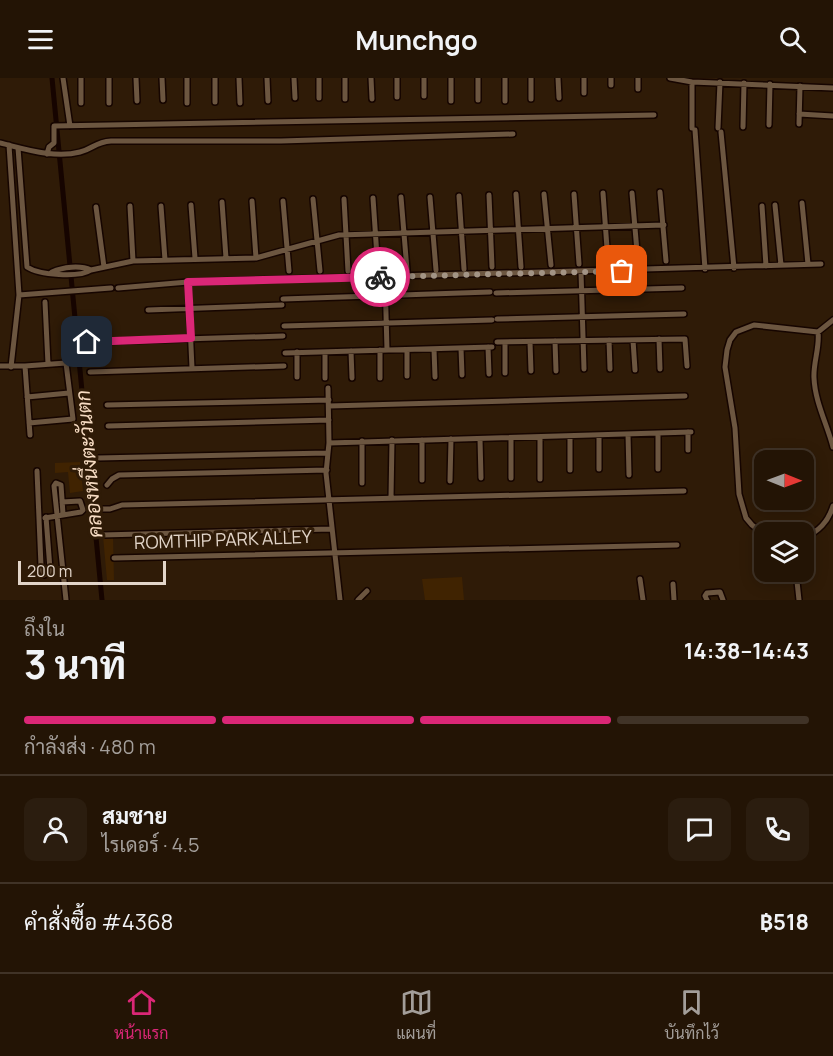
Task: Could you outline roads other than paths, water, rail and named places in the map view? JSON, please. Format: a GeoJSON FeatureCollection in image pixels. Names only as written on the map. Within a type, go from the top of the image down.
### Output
{"type":"FeatureCollection","features":[{"type":"Feature","properties":{"kind":"street"},"geometry":{"type":"LineString","coordinates":[[63,78],[68,126]]}},
{"type":"Feature","properties":{"kind":"street"},"geometry":{"type":"LineString","coordinates":[[81,78],[81,103]]}},
{"type":"Feature","properties":{"kind":"street"},"geometry":{"type":"LineString","coordinates":[[109,78],[109,103]]}},
{"type":"Feature","properties":{"kind":"street"},"geometry":{"type":"LineString","coordinates":[[136,78],[137,101]]}},
{"type":"Feature","properties":{"kind":"street"},"geometry":{"type":"LineString","coordinates":[[162,78],[163,100]]}},
{"type":"Feature","properties":{"kind":"street"},"geometry":{"type":"LineString","coordinates":[[186,78],[187,103]]}},
{"type":"Feature","properties":{"kind":"street"},"geometry":{"type":"LineString","coordinates":[[215,78],[215,102]]}},
{"type":"Feature","properties":{"kind":"street"},"geometry":{"type":"LineString","coordinates":[[239,78],[240,103]]}},
{"type":"Feature","properties":{"kind":"street"},"geometry":{"type":"LineString","coordinates":[[267,78],[268,100]]}},
{"type":"Feature","properties":{"kind":"street"},"geometry":{"type":"LineString","coordinates":[[294,78],[295,98]]}},
{"type":"Feature","properties":{"kind":"street"},"geometry":{"type":"LineString","coordinates":[[319,78],[319,98]]}},
{"type":"Feature","properties":{"kind":"street"},"geometry":{"type":"LineString","coordinates":[[345,78],[345,99]]}},
{"type":"Feature","properties":{"kind":"street"},"geometry":{"type":"LineString","coordinates":[[371,78],[372,99]]}},
{"type":"Feature","properties":{"kind":"street"},"geometry":{"type":"LineString","coordinates":[[397,78],[397,97]]}},
{"type":"Feature","properties":{"kind":"street"},"geometry":{"type":"LineString","coordinates":[[424,78],[424,96]]}},
{"type":"Feature","properties":{"kind":"street"},"geometry":{"type":"LineString","coordinates":[[451,101],[452,78]]}},
{"type":"Feature","properties":{"kind":"street"},"geometry":{"type":"LineString","coordinates":[[478,78],[478,100]]}},
{"type":"Feature","properties":{"kind":"street"},"geometry":{"type":"LineString","coordinates":[[505,78],[505,100]]}},
{"type":"Feature","properties":{"kind":"street"},"geometry":{"type":"LineString","coordinates":[[531,78],[531,99]]}},
{"type":"Feature","properties":{"kind":"street"},"geometry":{"type":"LineString","coordinates":[[558,78],[559,98]]}},
{"type":"Feature","properties":{"kind":"street"},"geometry":{"type":"LineString","coordinates":[[584,78],[584,93]]}},
{"type":"Feature","properties":{"kind":"street"},"geometry":{"type":"LineString","coordinates":[[611,78],[611,85]]}},
{"type":"Feature","properties":{"kind":"street"},"geometry":{"type":"LineString","coordinates":[[638,78],[638,89]]}},
{"type":"Feature","properties":{"kind":"street"},"geometry":{"type":"LineString","coordinates":[[670,78],[693,82],[833,88]]}},
{"type":"Feature","properties":{"kind":"street"},"geometry":{"type":"LineString","coordinates":[[693,82],[694,129],[705,269]]}},
{"type":"Feature","properties":{"kind":"street"},"geometry":{"type":"LineString","coordinates":[[720,82],[720,130],[734,268]]}},
{"type":"Feature","properties":{"kind":"street"},"geometry":{"type":"LineString","coordinates":[[743,127],[744,83]]}},
{"type":"Feature","properties":{"kind":"street"},"geometry":{"type":"LineString","coordinates":[[769,125],[770,84]]}},
{"type":"Feature","properties":{"kind":"street"},"geometry":{"type":"LineString","coordinates":[[799,124],[800,86]]}},
{"type":"Feature","properties":{"kind":"street"},"geometry":{"type":"LineString","coordinates":[[799,114],[833,116]]}},
{"type":"Feature","properties":{"kind":"street"},"geometry":{"type":"LineString","coordinates":[[47,154],[49,147],[54,143],[54,126],[654,115]]}},
{"type":"Feature","properties":{"kind":"street"},"geometry":{"type":"LineString","coordinates":[[0,143],[55,154],[78,153],[96,143],[111,141],[281,141],[513,134]]}},
{"type":"Feature","properties":{"kind":"street"},"geometry":{"type":"LineString","coordinates":[[9,145],[19,295],[11,367]]}},
{"type":"Feature","properties":{"kind":"street"},"geometry":{"type":"LineString","coordinates":[[18,147],[27,267],[33,270],[52,272],[87,270],[133,261],[256,258],[346,235],[664,225]]}},
{"type":"Feature","properties":{"kind":"street"},"geometry":{"type":"LineString","coordinates":[[660,192],[666,261]]}},
{"type":"Feature","properties":{"kind":"street"},"geometry":{"type":"LineString","coordinates":[[603,193],[608,262]]}},
{"type":"Feature","properties":{"kind":"street"},"geometry":{"type":"LineString","coordinates":[[632,193],[638,263]]}},
{"type":"Feature","properties":{"kind":"street"},"geometry":{"type":"LineString","coordinates":[[516,194],[521,267]]}},
{"type":"Feature","properties":{"kind":"street"},"geometry":{"type":"LineString","coordinates":[[544,194],[551,265]]}},
{"type":"Feature","properties":{"kind":"street"},"geometry":{"type":"LineString","coordinates":[[574,194],[579,264]]}},
{"type":"Feature","properties":{"kind":"street"},"geometry":{"type":"LineString","coordinates":[[489,195],[492,267]]}},
{"type":"Feature","properties":{"kind":"street"},"geometry":{"type":"LineString","coordinates":[[459,196],[464,269]]}},
{"type":"Feature","properties":{"kind":"street"},"geometry":{"type":"LineString","coordinates":[[401,197],[407,270]]}},
{"type":"Feature","properties":{"kind":"street"},"geometry":{"type":"LineString","coordinates":[[430,197],[436,270]]}},
{"type":"Feature","properties":{"kind":"street"},"geometry":{"type":"LineString","coordinates":[[373,198],[378,271]]}},
{"type":"Feature","properties":{"kind":"street"},"geometry":{"type":"LineString","coordinates":[[313,199],[320,272]]}},
{"type":"Feature","properties":{"kind":"street"},"geometry":{"type":"LineString","coordinates":[[344,199],[348,271]]}},
{"type":"Feature","properties":{"kind":"street"},"geometry":{"type":"LineString","coordinates":[[252,201],[256,258]]}},
{"type":"Feature","properties":{"kind":"street"},"geometry":{"type":"LineString","coordinates":[[283,201],[289,271]]}},
{"type":"Feature","properties":{"kind":"street"},"geometry":{"type":"LineString","coordinates":[[222,202],[226,258]]}},
{"type":"Feature","properties":{"kind":"street"},"geometry":{"type":"LineString","coordinates":[[802,203],[808,264]]}},
{"type":"Feature","properties":{"kind":"street"},"geometry":{"type":"LineString","coordinates":[[191,205],[195,258]]}},
{"type":"Feature","properties":{"kind":"street"},"geometry":{"type":"LineString","coordinates":[[775,205],[781,265]]}},
{"type":"Feature","properties":{"kind":"street"},"geometry":{"type":"LineString","coordinates":[[130,206],[133,261]]}},
{"type":"Feature","properties":{"kind":"street"},"geometry":{"type":"LineString","coordinates":[[161,206],[165,260]]}},
{"type":"Feature","properties":{"kind":"street"},"geometry":{"type":"LineString","coordinates":[[762,206],[766,266]]}},
{"type":"Feature","properties":{"kind":"street"},"geometry":{"type":"LineString","coordinates":[[96,207],[104,267]]}},
{"type":"Feature","properties":{"kind":"street"},"geometry":{"type":"LineString","coordinates":[[118,288],[188,282],[821,264]]}},
{"type":"Feature","properties":{"kind":"street"},"geometry":{"type":"LineString","coordinates":[[581,272],[584,369]]}},
{"type":"Feature","properties":{"kind":"street"},"geometry":{"type":"LineString","coordinates":[[380,378],[386,323],[385,277]]}},
{"type":"Feature","properties":{"kind":"street"},"geometry":{"type":"LineString","coordinates":[[188,282],[192,368]]}},
{"type":"Feature","properties":{"kind":"street"},"geometry":{"type":"LineString","coordinates":[[19,295],[111,288]]}},
{"type":"Feature","properties":{"kind":"street"},"geometry":{"type":"LineString","coordinates":[[148,309],[385,296],[682,288]]}},
{"type":"Feature","properties":{"kind":"street"},"geometry":{"type":"LineString","coordinates":[[45,302],[48,364]]}},
{"type":"Feature","properties":{"kind":"street"},"geometry":{"type":"LineString","coordinates":[[284,326],[684,314]]}},
{"type":"Feature","properties":{"kind":"street"},"geometry":{"type":"LineString","coordinates":[[754,527],[746,518],[739,494],[735,428],[725,368],[730,340],[736,332],[754,325],[818,332],[833,320]]}},
{"type":"Feature","properties":{"kind":"street"},"geometry":{"type":"LineString","coordinates":[[818,332],[813,377],[833,447]]}},
{"type":"Feature","properties":{"kind":"street"},"geometry":{"type":"LineString","coordinates":[[87,342],[283,336]]}},
{"type":"Feature","properties":{"kind":"street"},"geometry":{"type":"LineString","coordinates":[[659,339],[660,369]]}},
{"type":"Feature","properties":{"kind":"street"},"geometry":{"type":"LineString","coordinates":[[497,342],[685,339],[687,366]]}},
{"type":"Feature","properties":{"kind":"street"},"geometry":{"type":"LineString","coordinates":[[609,340],[610,369]]}},
{"type":"Feature","properties":{"kind":"street"},"geometry":{"type":"LineString","coordinates":[[633,340],[635,370]]}},
{"type":"Feature","properties":{"kind":"street"},"geometry":{"type":"LineString","coordinates":[[555,341],[555,371]]}},
{"type":"Feature","properties":{"kind":"street"},"geometry":{"type":"LineString","coordinates":[[505,342],[505,373]]}},
{"type":"Feature","properties":{"kind":"street"},"geometry":{"type":"LineString","coordinates":[[530,342],[531,371]]}},
{"type":"Feature","properties":{"kind":"street"},"geometry":{"type":"LineString","coordinates":[[285,353],[490,347],[489,374]]}},
{"type":"Feature","properties":{"kind":"street"},"geometry":{"type":"LineString","coordinates":[[461,348],[462,375]]}},
{"type":"Feature","properties":{"kind":"street"},"geometry":{"type":"LineString","coordinates":[[434,349],[435,377]]}},
{"type":"Feature","properties":{"kind":"street"},"geometry":{"type":"LineString","coordinates":[[406,350],[407,376]]}},
{"type":"Feature","properties":{"kind":"street"},"geometry":{"type":"LineString","coordinates":[[351,351],[352,378]]}},
{"type":"Feature","properties":{"kind":"street"},"geometry":{"type":"LineString","coordinates":[[297,352],[297,377]]}},
{"type":"Feature","properties":{"kind":"street"},"geometry":{"type":"LineString","coordinates":[[325,352],[325,378]]}},
{"type":"Feature","properties":{"kind":"street"},"geometry":{"type":"LineString","coordinates":[[0,366],[66,363],[73,420],[29,423]]}},
{"type":"Feature","properties":{"kind":"street"},"geometry":{"type":"LineString","coordinates":[[25,366],[30,435]]}},
{"type":"Feature","properties":{"kind":"street"},"geometry":{"type":"LineString","coordinates":[[90,372],[284,366]]}},
{"type":"Feature","properties":{"kind":"street"},"geometry":{"type":"LineString","coordinates":[[328,388],[328,499],[340,600]]}},
{"type":"Feature","properties":{"kind":"street"},"geometry":{"type":"LineString","coordinates":[[27,396],[69,393]]}},
{"type":"Feature","properties":{"kind":"street"},"geometry":{"type":"LineString","coordinates":[[107,405],[685,396]]}},
{"type":"Feature","properties":{"kind":"street"},"geometry":{"type":"LineString","coordinates":[[108,426],[329,420]]}},
{"type":"Feature","properties":{"kind":"street"},"geometry":{"type":"LineString","coordinates":[[329,442],[689,432],[688,450]]}},
{"type":"Feature","properties":{"kind":"street"},"geometry":{"type":"LineString","coordinates":[[658,433],[658,469]]}},
{"type":"Feature","properties":{"kind":"street"},"geometry":{"type":"LineString","coordinates":[[628,434],[629,475]]}},
{"type":"Feature","properties":{"kind":"street"},"geometry":{"type":"LineString","coordinates":[[599,435],[599,469]]}},
{"type":"Feature","properties":{"kind":"street"},"geometry":{"type":"LineString","coordinates":[[570,436],[570,470]]}},
{"type":"Feature","properties":{"kind":"street"},"geometry":{"type":"LineString","coordinates":[[540,437],[540,479]]}},
{"type":"Feature","properties":{"kind":"street"},"geometry":{"type":"LineString","coordinates":[[511,438],[511,478]]}},
{"type":"Feature","properties":{"kind":"street"},"geometry":{"type":"LineString","coordinates":[[450,481],[451,439]]}},
{"type":"Feature","properties":{"kind":"street"},"geometry":{"type":"LineString","coordinates":[[480,439],[481,478]]}},
{"type":"Feature","properties":{"kind":"street"},"geometry":{"type":"LineString","coordinates":[[391,498],[392,440]]}},
{"type":"Feature","properties":{"kind":"street"},"geometry":{"type":"LineString","coordinates":[[422,440],[422,480]]}},
{"type":"Feature","properties":{"kind":"street"},"geometry":{"type":"LineString","coordinates":[[362,441],[362,483]]}},
{"type":"Feature","properties":{"kind":"street"},"geometry":{"type":"LineString","coordinates":[[98,458],[328,453]]}},
{"type":"Feature","properties":{"kind":"street"},"geometry":{"type":"LineString","coordinates":[[107,485],[119,475],[327,470]]}},
{"type":"Feature","properties":{"kind":"street"},"geometry":{"type":"LineString","coordinates":[[37,471],[41,566],[44,575],[49,573],[50,569],[46,518]]}},
{"type":"Feature","properties":{"kind":"street"},"geometry":{"type":"LineString","coordinates":[[60,516],[61,485],[55,483],[60,516],[66,600]]}},
{"type":"Feature","properties":{"kind":"street"},"geometry":{"type":"LineString","coordinates":[[100,509],[122,505],[684,490]]}},
{"type":"Feature","properties":{"kind":"street"},"geometry":{"type":"LineString","coordinates":[[39,518],[83,510],[83,504],[80,501],[62,502]]}},
{"type":"Feature","properties":{"kind":"street"},"geometry":{"type":"LineString","coordinates":[[814,533],[821,527],[833,506]]}},
{"type":"Feature","properties":{"kind":"street"},"geometry":{"type":"LineString","coordinates":[[102,535],[331,529]]}},
{"type":"Feature","properties":{"kind":"street","name":"ROMTHIP PARK ALLEY"},"geometry":{"type":"LineString","coordinates":[[114,558],[677,546]]}},
{"type":"Feature","properties":{"kind":"street"},"geometry":{"type":"LineString","coordinates":[[640,579],[643,600]]}},
{"type":"Feature","properties":{"kind":"street"},"geometry":{"type":"LineString","coordinates":[[797,582],[799,600]]}},
{"type":"Feature","properties":{"kind":"street"},"geometry":{"type":"LineString","coordinates":[[673,584],[674,600]]}},
{"type":"Feature","properties":{"kind":"street"},"geometry":{"type":"LineString","coordinates":[[358,600],[367,591]]}},
{"type":"Feature","properties":{"kind":"street"},"geometry":{"type":"LineString","coordinates":[[707,600],[706,593],[716,591],[720,592],[723,600]]}},
{"type":"Feature","properties":{"kind":"waterway","name":"คลองหนึ่งตะวันตก"},"geometry":{"type":"LineString","coordinates":[[52,78],[102,600]]}}]}
